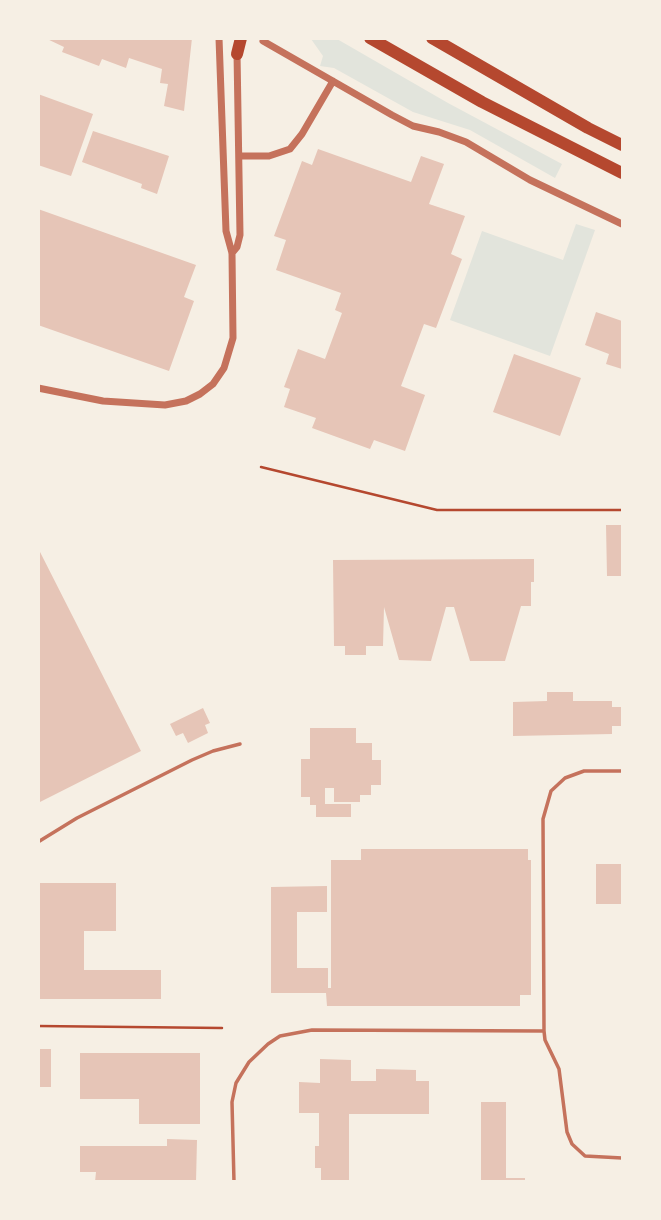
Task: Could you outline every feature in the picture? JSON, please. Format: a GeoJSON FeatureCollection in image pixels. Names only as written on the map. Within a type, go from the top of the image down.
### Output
{"type":"FeatureCollection","features":[{"type":"Feature","properties":{"kind":"main road"},"geometry":{"type":"LineString","coordinates":[[237,54],[239,38]]}},
{"type":"Feature","properties":{"kind":"main road"},"geometry":{"type":"LineString","coordinates":[[370,38],[482,102],[622,173]]}},
{"type":"Feature","properties":{"kind":"main road"},"geometry":{"type":"LineString","coordinates":[[432,38],[622,145]]}},
{"type":"Feature","properties":{"kind":"street"},"geometry":{"type":"LineString","coordinates":[[38,388],[103,401],[158,405],[186,401],[205,391],[222,372],[231,351],[233,334],[232,253],[226,231],[219,38]]}},
{"type":"Feature","properties":{"kind":"street"},"geometry":{"type":"LineString","coordinates":[[263,41],[413,126],[466,142],[530,180],[622,225]]}},
{"type":"Feature","properties":{"kind":"street"},"geometry":{"type":"LineString","coordinates":[[232,253],[237,247],[240,235],[237,54]]}},
{"type":"Feature","properties":{"kind":"street"},"geometry":{"type":"LineString","coordinates":[[239,156],[269,156],[289,149],[302,134],[332,81]]}},
{"type":"Feature","properties":{"kind":"lane"},"geometry":{"type":"LineString","coordinates":[[38,842],[77,818],[192,760],[240,744]]}},
{"type":"Feature","properties":{"kind":"lane"},"geometry":{"type":"LineString","coordinates":[[622,771],[584,771],[572,774],[551,791],[543,819],[545,1040],[558,1062],[567,1132],[572,1144],[585,1156],[622,1158]]}},
{"type":"Feature","properties":{"kind":"lane"},"geometry":{"type":"LineString","coordinates":[[234,1181],[234,1093],[242,1072],[257,1054],[280,1036],[312,1030],[544,1031]]}},
{"type":"Feature","properties":{"kind":"path"},"geometry":{"type":"LineString","coordinates":[[261,467],[437,510],[622,510]]}},
{"type":"Feature","properties":{"kind":"path"},"geometry":{"type":"LineString","coordinates":[[38,1026],[222,1028]]}},
{"type":"Feature","properties":{"kind":"shaded area"},"geometry":{"type":"Polygon","coordinates":[[[311,39],[337,39],[562,164],[555,178],[470,130],[413,112],[334,68],[320,66],[323,56],[311,39]]]}},
{"type":"Feature","properties":{"kind":"shaded area"},"geometry":{"type":"Polygon","coordinates":[[[576,224],[595,230],[550,356],[450,320],[482,231],[563,260],[576,224]]]}},
{"type":"Feature","properties":{"kind":"building"},"geometry":{"type":"Polygon","coordinates":[[[45,38],[192,38],[184,111],[164,106],[168,84],[160,83],[162,69],[129,58],[126,68],[102,59],[99,66],[62,52],[64,47],[45,38]]]}},
{"type":"Feature","properties":{"kind":"building"},"geometry":{"type":"Polygon","coordinates":[[[38,94],[93,114],[71,176],[38,165],[38,94]]]}},
{"type":"Feature","properties":{"kind":"building"},"geometry":{"type":"Polygon","coordinates":[[[93,131],[169,156],[157,194],[141,188],[142,184],[82,162],[93,131]]]}},
{"type":"Feature","properties":{"kind":"building"},"geometry":{"type":"Polygon","coordinates":[[[318,149],[411,182],[421,156],[444,164],[429,204],[465,216],[451,254],[462,259],[436,328],[424,324],[401,386],[425,395],[405,451],[374,440],[370,449],[312,428],[316,418],[284,407],[290,389],[284,387],[298,349],[325,359],[342,313],[335,310],[341,293],[276,270],[286,240],[274,236],[302,161],[312,165],[318,149]]]}},
{"type":"Feature","properties":{"kind":"building"},"geometry":{"type":"Polygon","coordinates":[[[38,209],[196,265],[184,297],[194,301],[169,371],[38,325],[38,209]]]}},
{"type":"Feature","properties":{"kind":"building"},"geometry":{"type":"Polygon","coordinates":[[[596,312],[622,321],[622,369],[606,364],[609,354],[585,345],[596,312]]]}},
{"type":"Feature","properties":{"kind":"building"},"geometry":{"type":"Polygon","coordinates":[[[514,354],[581,378],[560,436],[493,412],[514,354]]]}},
{"type":"Feature","properties":{"kind":"building"},"geometry":{"type":"Polygon","coordinates":[[[606,525],[622,525],[622,576],[607,576],[606,525]]]}},
{"type":"Feature","properties":{"kind":"building"},"geometry":{"type":"Polygon","coordinates":[[[38,548],[141,751],[38,803],[38,548]]]}},
{"type":"Feature","properties":{"kind":"building"},"geometry":{"type":"Polygon","coordinates":[[[534,559],[531,606],[521,606],[505,661],[470,661],[454,607],[446,607],[431,661],[399,660],[384,607],[383,646],[366,646],[366,655],[345,655],[345,646],[334,646],[333,560],[534,559]]]}},
{"type":"Feature","properties":{"kind":"building"},"geometry":{"type":"Polygon","coordinates":[[[547,692],[573,692],[573,701],[612,701],[612,707],[622,707],[622,726],[612,726],[612,734],[513,736],[513,702],[547,701],[547,692]]]}},
{"type":"Feature","properties":{"kind":"building"},"geometry":{"type":"Polygon","coordinates":[[[203,708],[210,723],[205,725],[208,733],[188,743],[183,733],[176,736],[170,724],[203,708]]]}},
{"type":"Feature","properties":{"kind":"building"},"geometry":{"type":"Polygon","coordinates":[[[310,728],[356,728],[356,743],[372,743],[372,760],[381,760],[381,785],[371,785],[371,795],[360,795],[360,802],[334,802],[334,788],[325,788],[325,804],[351,804],[351,817],[316,817],[316,805],[310,805],[310,797],[301,797],[301,759],[310,759],[310,728]]]}},
{"type":"Feature","properties":{"kind":"building"},"geometry":{"type":"Polygon","coordinates":[[[361,849],[528,849],[528,860],[531,860],[531,995],[520,995],[520,1006],[327,1006],[326,993],[271,993],[271,887],[327,886],[327,912],[297,912],[297,968],[328,968],[328,988],[331,988],[331,860],[361,860],[361,849]]]}},
{"type":"Feature","properties":{"kind":"building"},"geometry":{"type":"Polygon","coordinates":[[[596,864],[622,864],[622,904],[596,904],[596,864]]]}},
{"type":"Feature","properties":{"kind":"building"},"geometry":{"type":"Polygon","coordinates":[[[38,883],[116,883],[116,931],[84,931],[84,970],[161,970],[161,999],[38,999],[38,883]]]}},
{"type":"Feature","properties":{"kind":"building"},"geometry":{"type":"Polygon","coordinates":[[[38,1049],[51,1049],[51,1087],[38,1087],[38,1049]]]}},
{"type":"Feature","properties":{"kind":"building"},"geometry":{"type":"Polygon","coordinates":[[[80,1053],[200,1053],[200,1124],[139,1124],[139,1099],[80,1099],[80,1053]]]}},
{"type":"Feature","properties":{"kind":"building"},"geometry":{"type":"Polygon","coordinates":[[[320,1059],[351,1060],[351,1081],[376,1081],[376,1069],[416,1070],[416,1081],[429,1081],[429,1114],[349,1114],[349,1182],[321,1182],[321,1168],[315,1168],[315,1146],[319,1146],[319,1113],[299,1113],[299,1082],[320,1083],[320,1059]]]}},
{"type":"Feature","properties":{"kind":"building"},"geometry":{"type":"Polygon","coordinates":[[[481,1102],[506,1102],[506,1178],[525,1178],[525,1182],[481,1182],[481,1102]]]}},
{"type":"Feature","properties":{"kind":"building"},"geometry":{"type":"Polygon","coordinates":[[[167,1139],[197,1140],[196,1182],[95,1182],[96,1172],[80,1172],[80,1146],[167,1146],[167,1139]]]}}]}
